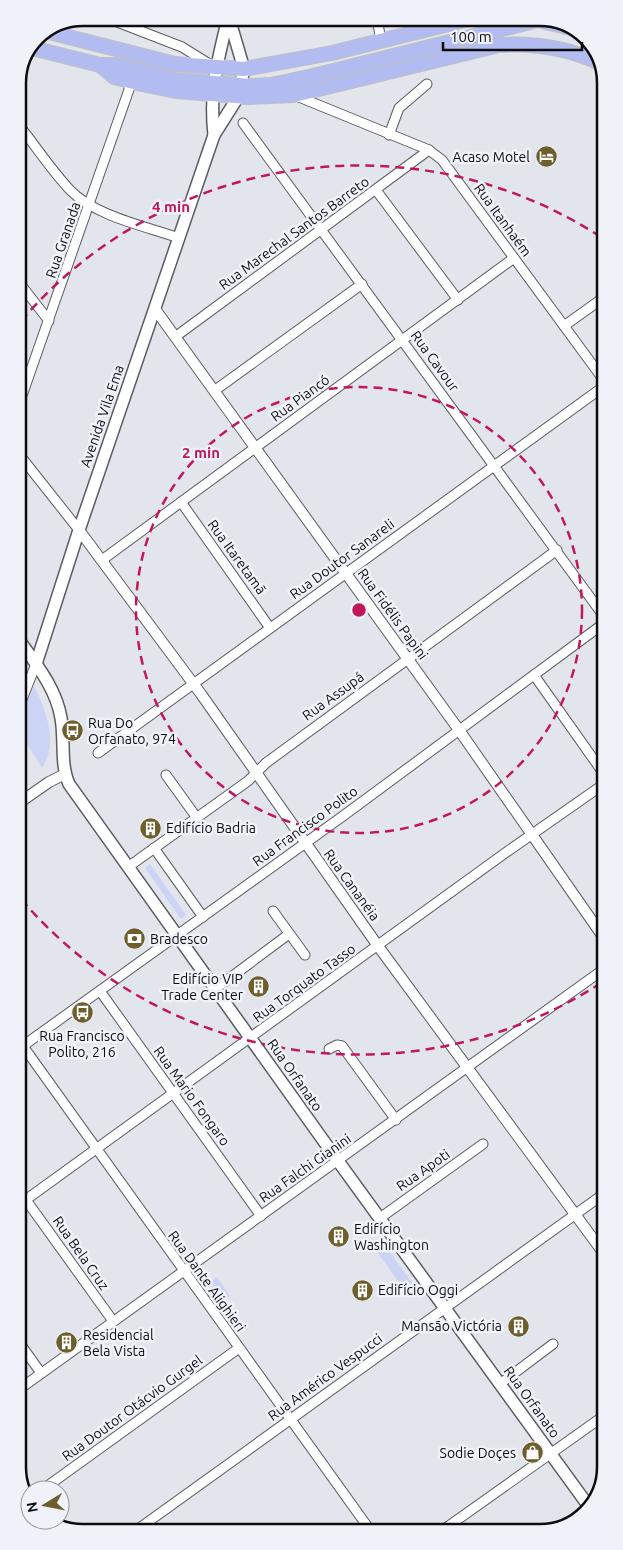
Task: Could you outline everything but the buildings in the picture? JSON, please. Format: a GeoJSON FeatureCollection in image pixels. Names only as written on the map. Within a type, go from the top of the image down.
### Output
{"type":"FeatureCollection","features":[{"type":"Feature","properties":{"kind":"highway"},"geometry":{"type":"LineString","coordinates":[[56,34],[175,64],[244,69],[279,64],[440,26]]}},
{"type":"Feature","properties":{"kind":"highway"},"geometry":{"type":"LineString","coordinates":[[239,91],[313,76],[514,26]]}},
{"type":"Feature","properties":{"kind":"highway"},"geometry":{"type":"LineString","coordinates":[[100,65],[114,77],[176,91],[212,89],[294,95],[499,45],[546,46],[591,60]]}},
{"type":"Feature","properties":{"kind":"highway"},"geometry":{"type":"LineString","coordinates":[[38,49],[212,89]]}},
{"type":"Feature","properties":{"kind":"main road","name":"Avenida Vila Ema"},"geometry":{"type":"LineString","coordinates":[[214,135],[212,89],[215,68],[226,26]]}},
{"type":"Feature","properties":{"kind":"main road","name":"Avenida Vila Ema"},"geometry":{"type":"LineString","coordinates":[[36,664],[79,530],[214,135],[239,91],[244,69],[231,26]]}},
{"type":"Feature","properties":{"kind":"main road","name":"Rua Orfanato"},"geometry":{"type":"LineString","coordinates":[[26,650],[55,696],[61,718],[65,774],[69,784],[338,1161],[585,1501]]}},
{"type":"Feature","properties":{"kind":"street"},"geometry":{"type":"LineString","coordinates":[[128,26],[182,47],[215,68]]}},
{"type":"Feature","properties":{"kind":"street"},"geometry":{"type":"LineString","coordinates":[[139,26],[139,30]]}},
{"type":"Feature","properties":{"kind":"street"},"geometry":{"type":"LineString","coordinates":[[378,26],[381,41]]}},
{"type":"Feature","properties":{"kind":"street","name":"Rua Granada"},"geometry":{"type":"LineString","coordinates":[[26,385],[132,81]]}},
{"type":"Feature","properties":{"kind":"street"},"geometry":{"type":"LineString","coordinates":[[389,135],[399,108],[427,84]]}},
{"type":"Feature","properties":{"kind":"street","name":"Rua Itanhaém"},"geometry":{"type":"LineString","coordinates":[[294,95],[429,150],[448,167],[597,371]]}},
{"type":"Feature","properties":{"kind":"street","name":"Rua Cavour"},"geometry":{"type":"LineString","coordinates":[[243,123],[597,607]]}},
{"type":"Feature","properties":{"kind":"street"},"geometry":{"type":"LineString","coordinates":[[26,134],[71,191],[89,205],[102,212],[179,238]]}},
{"type":"Feature","properties":{"kind":"street","name":"Rua Marechal Santos Barreto"},"geometry":{"type":"LineString","coordinates":[[175,337],[429,150]]}},
{"type":"Feature","properties":{"kind":"street"},"geometry":{"type":"LineString","coordinates":[[376,190],[458,300]]}},
{"type":"Feature","properties":{"kind":"street","name":"Rua Piancó"},"geometry":{"type":"LineString","coordinates":[[102,560],[514,258]]}},
{"type":"Feature","properties":{"kind":"street"},"geometry":{"type":"LineString","coordinates":[[214,391],[362,284]]}},
{"type":"Feature","properties":{"kind":"street"},"geometry":{"type":"LineString","coordinates":[[26,291],[49,321]]}},
{"type":"Feature","properties":{"kind":"street"},"geometry":{"type":"LineString","coordinates":[[564,326],[597,302]]}},
{"type":"Feature","properties":{"kind":"street","name":"Rua Fidélis Papini"},"geometry":{"type":"LineString","coordinates":[[155,309],[256,446],[459,730],[597,928]]}},
{"type":"Feature","properties":{"kind":"street","name":"Rua Doutor Sanareli"},"geometry":{"type":"LineString","coordinates":[[98,753],[597,391]]}},
{"type":"Feature","properties":{"kind":"street"},"geometry":{"type":"LineString","coordinates":[[26,463],[79,530]]}},
{"type":"Feature","properties":{"kind":"street","name":"Rua Itaretamã"},"geometry":{"type":"LineString","coordinates":[[180,502],[270,628]]}},
{"type":"Feature","properties":{"kind":"street","name":"Rua Cananéia"},"geometry":{"type":"LineString","coordinates":[[79,530],[194,684],[378,946],[469,1067],[597,1244]]}},
{"type":"Feature","properties":{"kind":"street","name":"Rua Assupá"},"geometry":{"type":"LineString","coordinates":[[128,867],[256,774],[266,763],[407,658],[557,550]]}},
{"type":"Feature","properties":{"kind":"street","name":"Rua Francisco Polito"},"geometry":{"type":"LineString","coordinates":[[26,1043],[305,843],[597,629]]}},
{"type":"Feature","properties":{"kind":"street","name":"Avenida Vila Ema"},"geometry":{"type":"LineString","coordinates":[[26,689],[36,664]]}},
{"type":"Feature","properties":{"kind":"street"},"geometry":{"type":"LineString","coordinates":[[534,674],[597,764]]}},
{"type":"Feature","properties":{"kind":"street"},"geometry":{"type":"LineString","coordinates":[[26,798],[49,782],[65,774]]}},
{"type":"Feature","properties":{"kind":"street"},"geometry":{"type":"LineString","coordinates":[[166,775],[197,818]]}},
{"type":"Feature","properties":{"kind":"street","name":"Rua Torquato Tasso"},"geometry":{"type":"LineString","coordinates":[[26,1200],[597,789]]}},
{"type":"Feature","properties":{"kind":"street"},"geometry":{"type":"LineString","coordinates":[[154,848],[203,917]]}},
{"type":"Feature","properties":{"kind":"street"},"geometry":{"type":"LineString","coordinates":[[273,910],[305,955]]}},
{"type":"Feature","properties":{"kind":"street"},"geometry":{"type":"LineString","coordinates":[[216,989],[289,934]]}},
{"type":"Feature","properties":{"kind":"street","name":"Rua Falchi Gianini"},"geometry":{"type":"LineString","coordinates":[[26,1384],[182,1270],[396,1120],[597,974]]}},
{"type":"Feature","properties":{"kind":"street","name":"Rua Mario Fongaro"},"geometry":{"type":"LineString","coordinates":[[100,991],[261,1216]]}},
{"type":"Feature","properties":{"kind":"street"},"geometry":{"type":"LineString","coordinates":[[329,1049],[337,1045],[342,1046],[396,1120]]}},
{"type":"Feature","properties":{"kind":"street","name":"Rua Dante Alighieri"},"geometry":{"type":"LineString","coordinates":[[26,1054],[97,1149],[366,1524]]}},
{"type":"Feature","properties":{"kind":"street","name":"Rua Apoti"},"geometry":{"type":"LineString","coordinates":[[380,1218],[483,1144]]}},
{"type":"Feature","properties":{"kind":"street","name":"Rua Américo Vespucci"},"geometry":{"type":"LineString","coordinates":[[145,1524],[597,1199]]}},
{"type":"Feature","properties":{"kind":"street","name":"Rua Bela Cruz"},"geometry":{"type":"LineString","coordinates":[[26,1206],[112,1321]]}},
{"type":"Feature","properties":{"kind":"street"},"geometry":{"type":"LineString","coordinates":[[500,1384],[553,1344]]}},
{"type":"Feature","properties":{"kind":"street","name":"Rua Doutor Otácvio Gurgel"},"geometry":{"type":"LineString","coordinates":[[56,1480],[238,1348]]}},
{"type":"Feature","properties":{"kind":"street"},"geometry":{"type":"LineString","coordinates":[[26,1352],[41,1373]]}},
{"type":"Feature","properties":{"kind":"street"},"geometry":{"type":"LineString","coordinates":[[452,1524],[597,1421]]}},
{"type":"Feature","properties":{"kind":"shaded area"},"geometry":{"type":"Polygon","coordinates":[[[34,686],[43,705],[50,737],[50,748],[42,768],[26,742],[26,706],[34,686]]]}},
{"type":"Feature","properties":{"kind":"shaded area"},"geometry":{"type":"Polygon","coordinates":[[[150,864],[186,915],[181,919],[145,868],[150,864]]]}},
{"type":"Feature","properties":{"kind":"shaded area"},"geometry":{"type":"Polygon","coordinates":[[[382,1241],[415,1287],[406,1293],[374,1247],[382,1241]]]}},
{"type":"Feature","properties":{"kind":"shaded area"},"geometry":{"type":"Polygon","coordinates":[[[217,1277],[230,1296],[220,1304],[206,1284],[217,1277]]]}},
{"type":"Feature","properties":{"kind":"place","name":"Acaso Motel"},"geometry":{"type":"Point","coordinates":[546,157]}},
{"type":"Feature","properties":{"kind":"place","name":"Rua Do Orfanato, 974"},"geometry":{"type":"Point","coordinates":[72,731]}},
{"type":"Feature","properties":{"kind":"place","name":"Edifício Badria"},"geometry":{"type":"Point","coordinates":[150,828]}},
{"type":"Feature","properties":{"kind":"place","name":"Bradesco"},"geometry":{"type":"Point","coordinates":[134,939]}},
{"type":"Feature","properties":{"kind":"place","name":"Edifício VIP Trade Center"},"geometry":{"type":"Point","coordinates":[259,987]}},
{"type":"Feature","properties":{"kind":"place","name":"Rua Francisco Polito, 216"},"geometry":{"type":"Point","coordinates":[82,1013]}},
{"type":"Feature","properties":{"kind":"place","name":"Edifício Washington"},"geometry":{"type":"Point","coordinates":[338,1237]}},
{"type":"Feature","properties":{"kind":"place","name":"Edifício Oggi"},"geometry":{"type":"Point","coordinates":[362,1290]}},
{"type":"Feature","properties":{"kind":"place","name":"Mansão Victória"},"geometry":{"type":"Point","coordinates":[518,1326]}},
{"type":"Feature","properties":{"kind":"place","name":"Residencial Bela Vista"},"geometry":{"type":"Point","coordinates":[67,1343]}},
{"type":"Feature","properties":{"kind":"place","name":"Sodie Doçes"},"geometry":{"type":"Point","coordinates":[532,1453]}}]}
